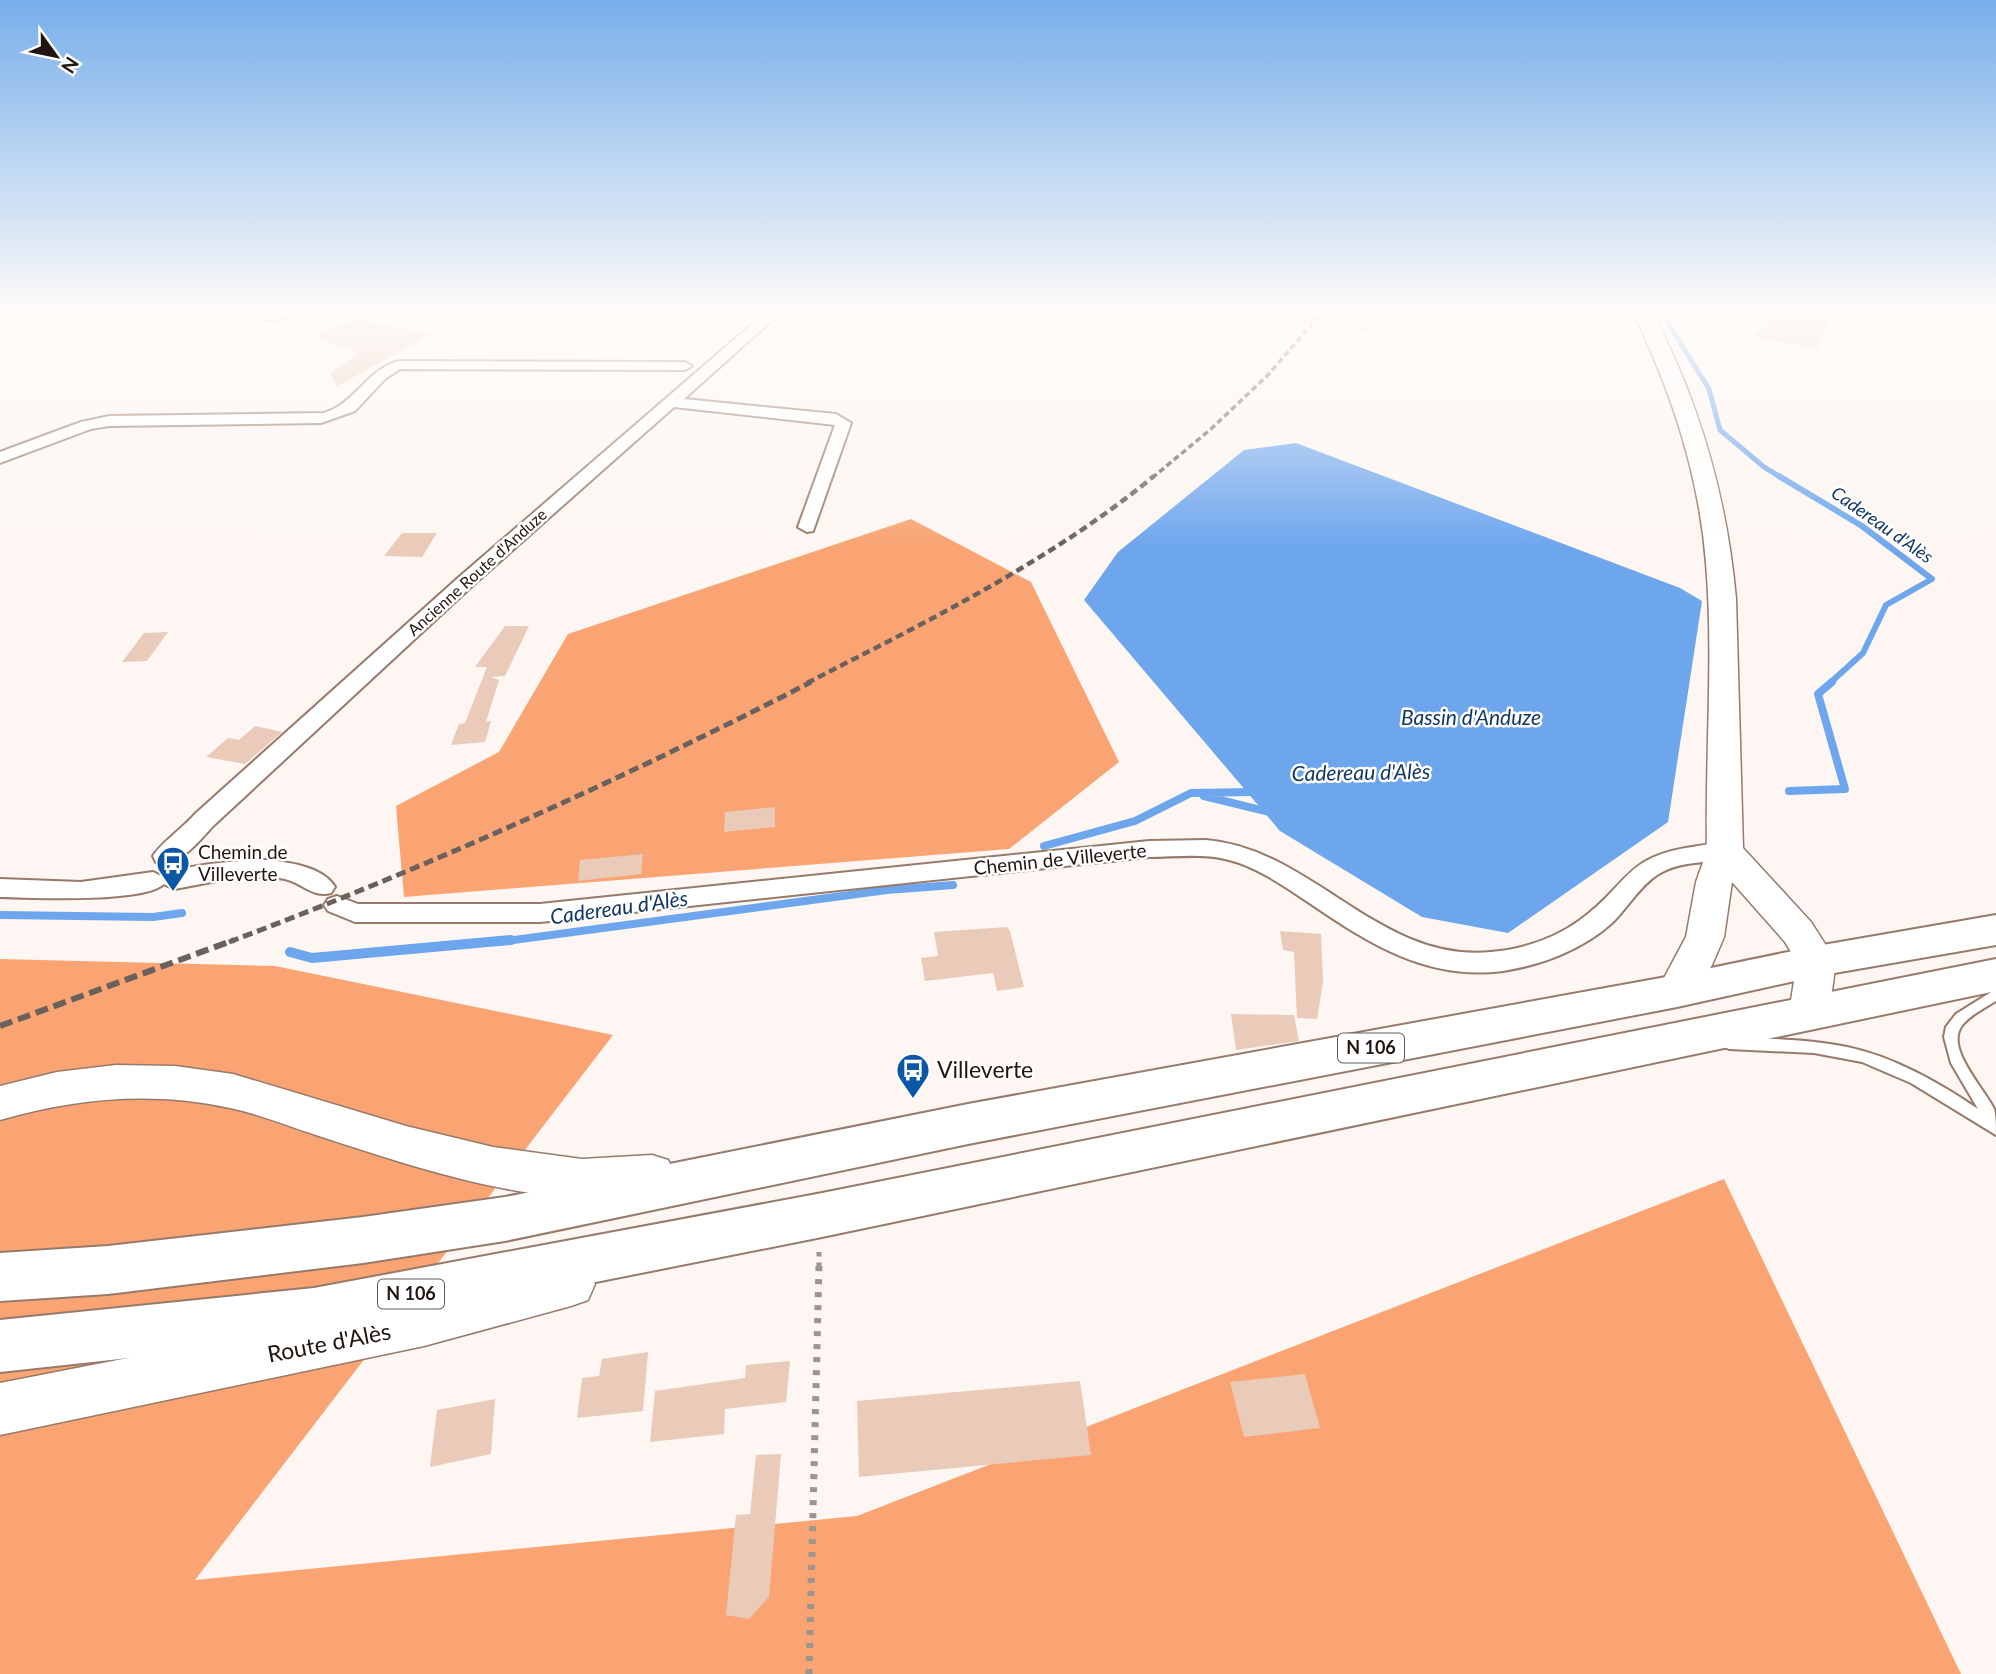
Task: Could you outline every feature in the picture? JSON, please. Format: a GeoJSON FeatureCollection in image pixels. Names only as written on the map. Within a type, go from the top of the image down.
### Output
{"type":"FeatureCollection","features":[{"type":"Feature","properties":{"kind":"main road"},"geometry":{"type":"LineString","coordinates":[[1677,990],[1693,965],[1705,937],[1713,881],[1725,851],[1722,598],[1713,520],[1703,470],[1679,391]]}},
{"type":"Feature","properties":{"kind":"main road"},"geometry":{"type":"LineString","coordinates":[[1725,851],[1798,932],[1817,961],[1809,1013]]}},
{"type":"Feature","properties":{"kind":"main road","name":"N 106"},"geometry":{"type":"LineString","coordinates":[[0,1277],[108,1270],[363,1241],[505,1219],[746,1168],[1817,961],[1996,930]]}},
{"type":"Feature","properties":{"kind":"main road","name":"N 106"},"geometry":{"type":"LineString","coordinates":[[0,1346],[314,1313],[817,1216],[1996,975]]}},
{"type":"Feature","properties":{"kind":"main road"},"geometry":{"type":"LineString","coordinates":[[0,1104],[57,1089],[107,1083],[151,1081],[200,1084],[233,1091],[464,1161],[527,1172],[585,1178],[746,1168]]}},
{"type":"Feature","properties":{"kind":"main road","name":"Route d'Alès"},"geometry":{"type":"LineString","coordinates":[[0,1409],[424,1324],[817,1216]]}},
{"type":"Feature","properties":{"kind":"street"},"geometry":{"type":"LineString","coordinates":[[0,458],[87,425],[109,421],[321,418],[338,414],[352,406],[365,391]]}},
{"type":"Feature","properties":{"kind":"street","name":"Ancienne Route d'Anduze"},"geometry":{"type":"LineString","coordinates":[[173,863],[214,811],[464,582],[681,391]]}},
{"type":"Feature","properties":{"kind":"street"},"geometry":{"type":"LineString","coordinates":[[668,402],[823,417],[842,423],[807,527]]}},
{"type":"Feature","properties":{"kind":"street","name":"Chemin de Villeverte"},"geometry":{"type":"LineString","coordinates":[[173,863],[236,871],[292,871],[355,913],[540,914],[1149,849],[1219,849],[1261,863],[1287,876],[1364,931],[1385,942],[1411,953],[1442,961],[1473,963],[1524,957],[1571,938],[1601,918],[1648,870],[1679,857],[1725,851]]}},
{"type":"Feature","properties":{"kind":"street"},"geometry":{"type":"LineString","coordinates":[[0,888],[81,891],[121,884],[173,863]]}},
{"type":"Feature","properties":{"kind":"lane"},"geometry":{"type":"LineString","coordinates":[[1996,994],[1961,1019],[1954,1027],[1951,1039],[1959,1066],[1996,1123]]}},
{"type":"Feature","properties":{"kind":"lane"},"geometry":{"type":"LineString","coordinates":[[1683,1041],[1806,1047],[1861,1056],[1923,1081],[1996,1129]]}},
{"type":"Feature","properties":{"kind":"path"},"geometry":{"type":"LineString","coordinates":[[809,1674],[820,1258],[817,1216]]}},
{"type":"Feature","properties":{"kind":"shaded area"},"geometry":{"type":"Polygon","coordinates":[[[911,519],[1031,582],[1119,762],[1009,849],[404,897],[396,806],[499,752],[568,634],[911,519]]]}},
{"type":"Feature","properties":{"kind":"shaded area"},"geometry":{"type":"Polygon","coordinates":[[[0,959],[275,966],[613,1035],[195,1580],[857,1516],[1724,1179],[1961,1674],[0,1674],[0,959]]]}},
{"type":"Feature","properties":{"kind":"water","name":"Bassin d'Anduze"},"geometry":{"type":"Polygon","coordinates":[[[1296,443],[1680,588],[1702,601],[1668,822],[1508,933],[1422,917],[1280,831],[1084,600],[1118,552],[1244,450],[1296,443]]]}},
{"type":"Feature","properties":{"kind":"building"},"geometry":{"type":"Polygon","coordinates":[[[402,533],[437,533],[422,557],[384,556],[402,533]]]}},
{"type":"Feature","properties":{"kind":"building"},"geometry":{"type":"Polygon","coordinates":[[[505,626],[529,626],[505,676],[491,677],[499,680],[486,722],[491,721],[485,742],[451,745],[459,724],[465,723],[487,667],[475,667],[505,626]]]}},
{"type":"Feature","properties":{"kind":"building"},"geometry":{"type":"Polygon","coordinates":[[[168,632],[147,661],[122,662],[144,633],[168,632]]]}},
{"type":"Feature","properties":{"kind":"building"},"geometry":{"type":"Polygon","coordinates":[[[255,726],[282,732],[245,764],[206,757],[228,738],[239,740],[255,726]]]}},
{"type":"Feature","properties":{"kind":"building"},"geometry":{"type":"Polygon","coordinates":[[[775,807],[775,827],[724,832],[725,812],[775,807]]]}},
{"type":"Feature","properties":{"kind":"building"},"geometry":{"type":"Polygon","coordinates":[[[643,854],[641,874],[578,881],[580,860],[643,854]]]}},
{"type":"Feature","properties":{"kind":"building"},"geometry":{"type":"Polygon","coordinates":[[[1007,927],[1024,987],[997,991],[993,973],[925,981],[921,958],[938,956],[934,932],[1007,927]]]}},
{"type":"Feature","properties":{"kind":"building"},"geometry":{"type":"Polygon","coordinates":[[[1280,931],[1321,934],[1323,982],[1317,1019],[1297,1018],[1294,952],[1283,950],[1280,931]]]}},
{"type":"Feature","properties":{"kind":"building"},"geometry":{"type":"Polygon","coordinates":[[[1231,1014],[1294,1015],[1299,1041],[1236,1050],[1231,1014]]]}},
{"type":"Feature","properties":{"kind":"building"},"geometry":{"type":"Polygon","coordinates":[[[648,1352],[643,1411],[577,1418],[582,1378],[599,1376],[602,1359],[648,1352]]]}},
{"type":"Feature","properties":{"kind":"building"},"geometry":{"type":"Polygon","coordinates":[[[790,1361],[786,1402],[725,1409],[724,1434],[650,1442],[655,1391],[745,1378],[746,1365],[790,1361]]]}},
{"type":"Feature","properties":{"kind":"building"},"geometry":{"type":"Polygon","coordinates":[[[1305,1374],[1320,1428],[1244,1437],[1230,1382],[1305,1374]]]}},
{"type":"Feature","properties":{"kind":"building"},"geometry":{"type":"Polygon","coordinates":[[[1080,1381],[1091,1455],[859,1477],[857,1401],[1080,1381]]]}},
{"type":"Feature","properties":{"kind":"building"},"geometry":{"type":"Polygon","coordinates":[[[495,1399],[491,1454],[430,1467],[437,1410],[495,1399]]]}},
{"type":"Feature","properties":{"kind":"building"},"geometry":{"type":"Polygon","coordinates":[[[781,1454],[769,1597],[749,1619],[726,1615],[736,1515],[750,1514],[756,1455],[781,1454]]]}},
{"type":"Feature","properties":{"kind":"waterway","name":"Cadereau d'Alès"},"geometry":{"type":"LineString","coordinates":[[1710,391],[1720,430],[1764,467],[1782,478]]}},
{"type":"Feature","properties":{"kind":"waterway","name":"Cadereau d'Alès"},"geometry":{"type":"LineString","coordinates":[[1779,476],[1862,526],[1932,579],[1886,605],[1863,653],[1830,683]]}},
{"type":"Feature","properties":{"kind":"waterway","name":"Cadereau d'Alès"},"geometry":{"type":"LineString","coordinates":[[1789,791],[1845,789],[1818,694],[1832,682]]}},
{"type":"Feature","properties":{"kind":"waterway","name":"Cadereau d'Alès"},"geometry":{"type":"LineString","coordinates":[[1044,846],[1135,821],[1191,793],[1255,792]]}},
{"type":"Feature","properties":{"kind":"waterway","name":"Cadereau d'Alès"},"geometry":{"type":"LineString","coordinates":[[1204,796],[1273,813]]}},
{"type":"Feature","properties":{"kind":"waterway","name":"Cadereau d'Alès"},"geometry":{"type":"LineString","coordinates":[[498,942],[887,890],[953,885]]}},
{"type":"Feature","properties":{"kind":"waterway","name":"Cadereau d'Alès"},"geometry":{"type":"LineString","coordinates":[[0,915],[153,917],[182,913]]}},
{"type":"Feature","properties":{"kind":"waterway","name":"Cadereau d'Alès"},"geometry":{"type":"LineString","coordinates":[[290,952],[312,958],[511,940]]}},
{"type":"Feature","properties":{"kind":"railway"},"geometry":{"type":"LineString","coordinates":[[1152,478],[1211,429],[1251,391]]}},
{"type":"Feature","properties":{"kind":"railway"},"geometry":{"type":"LineString","coordinates":[[807,683],[942,613],[1030,563],[1073,536],[1154,476]]}},
{"type":"Feature","properties":{"kind":"railway"},"geometry":{"type":"LineString","coordinates":[[229,942],[524,820],[669,753],[811,682]]}},
{"type":"Feature","properties":{"kind":"railway"},"geometry":{"type":"LineString","coordinates":[[0,1026],[234,940]]}},
{"type":"Feature","properties":{"kind":"place","name":"Chemin de Villeverte"},"geometry":{"type":"Point","coordinates":[173,893]}},
{"type":"Feature","properties":{"kind":"place","name":"Villeverte"},"geometry":{"type":"Point","coordinates":[913,1100]}}]}
